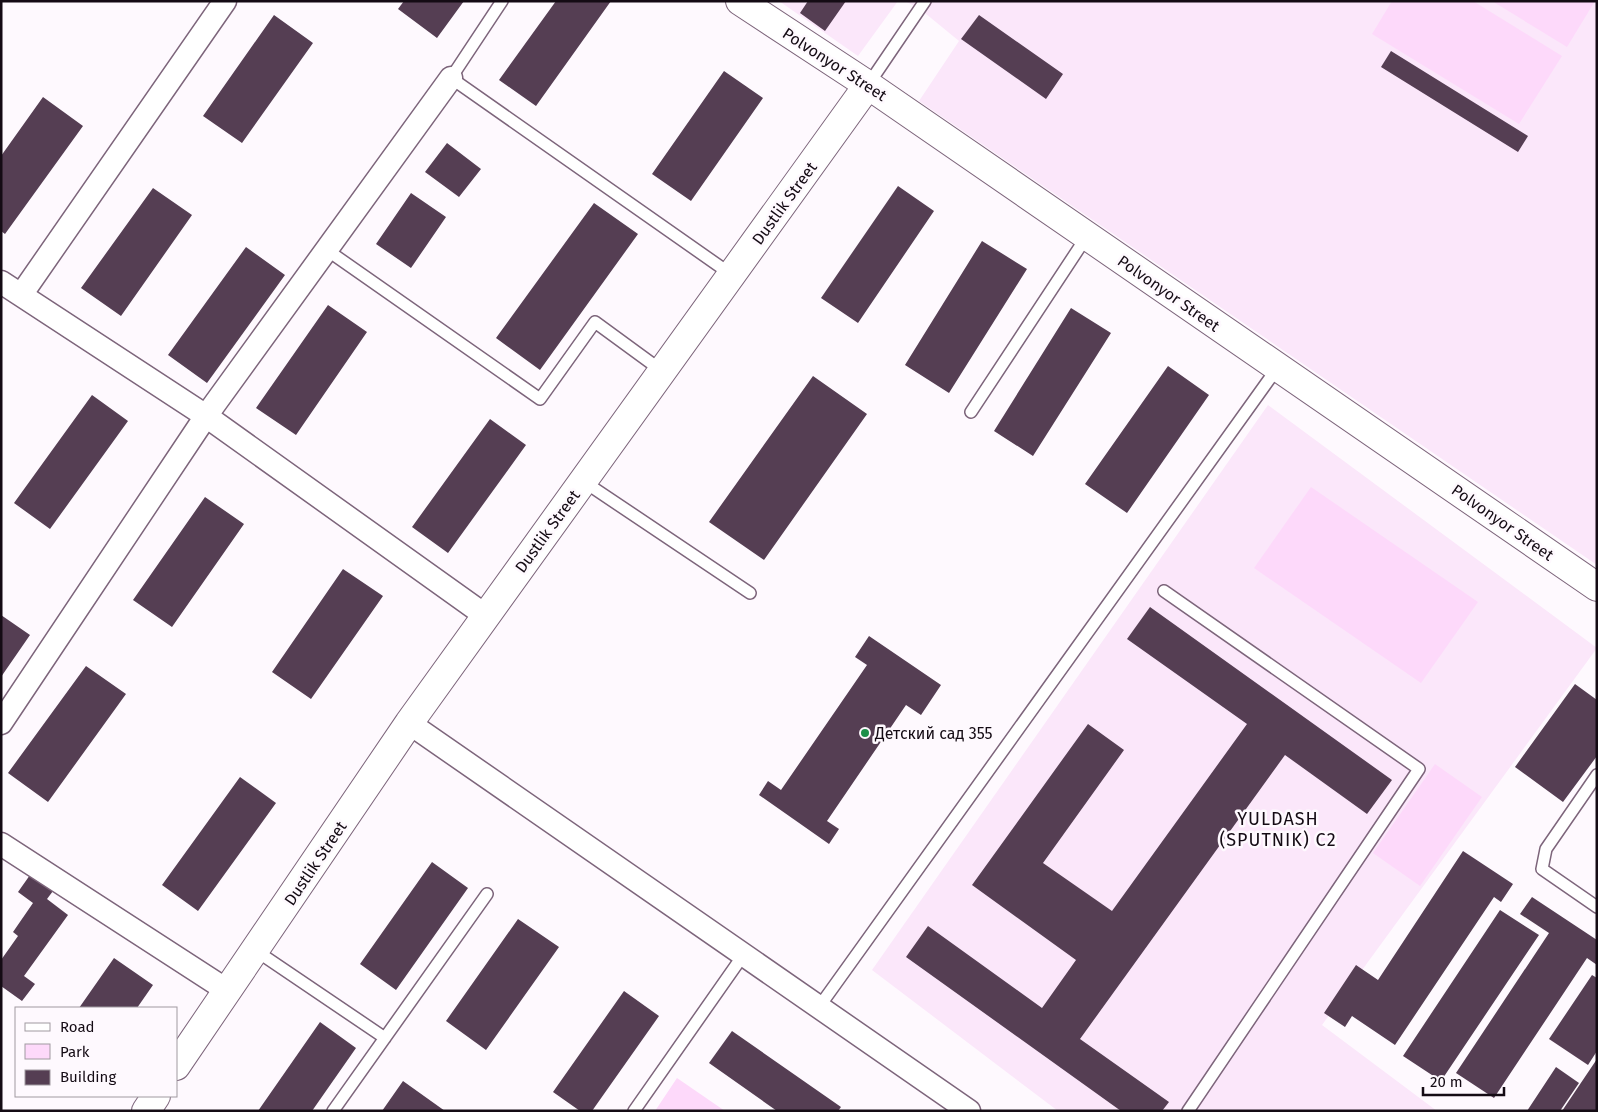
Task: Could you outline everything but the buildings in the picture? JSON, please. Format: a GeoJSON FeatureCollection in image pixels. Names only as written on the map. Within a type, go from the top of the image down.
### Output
{"type":"FeatureCollection","features":[{"type":"Feature","properties":{"kind":"street"},"geometry":{"type":"LineString","coordinates":[[20,295],[225,1]]}},
{"type":"Feature","properties":{"kind":"street","name":"Polvonyor Street"},"geometry":{"type":"LineString","coordinates":[[740,1],[868,85],[1597,587]]}},
{"type":"Feature","properties":{"kind":"street"},"geometry":{"type":"LineString","coordinates":[[1,723],[206,416],[451,78]]}},
{"type":"Feature","properties":{"kind":"street","name":"Dustlik Street"},"geometry":{"type":"LineString","coordinates":[[178,1063],[410,723],[868,85]]}},
{"type":"Feature","properties":{"kind":"street"},"geometry":{"type":"LineString","coordinates":[[1,282],[206,416],[486,616]]}},
{"type":"Feature","properties":{"kind":"street"},"geometry":{"type":"LineString","coordinates":[[410,723],[969,1111]]}},
{"type":"Feature","properties":{"kind":"street"},"geometry":{"type":"LineString","coordinates":[[1,844],[228,991]]}},
{"type":"Feature","properties":{"kind":"street"},"geometry":{"type":"LineString","coordinates":[[146,1111],[155,1097]]}},
{"type":"Feature","properties":{"kind":"lane"},"geometry":{"type":"LineString","coordinates":[[502,1],[451,78],[732,275]]}},
{"type":"Feature","properties":{"kind":"lane","name":"Dustlik Street"},"geometry":{"type":"LineString","coordinates":[[868,85],[925,1]]}},
{"type":"Feature","properties":{"kind":"lane"},"geometry":{"type":"LineString","coordinates":[[971,412],[1086,236]]}},
{"type":"Feature","properties":{"kind":"lane"},"geometry":{"type":"LineString","coordinates":[[327,250],[540,399],[595,322],[662,371]]}},
{"type":"Feature","properties":{"kind":"lane"},"geometry":{"type":"LineString","coordinates":[[820,1007],[1278,367]]}},
{"type":"Feature","properties":{"kind":"lane"},"geometry":{"type":"LineString","coordinates":[[583,481],[750,593]]}},
{"type":"Feature","properties":{"kind":"lane"},"geometry":{"type":"LineString","coordinates":[[1164,591],[1419,769],[1188,1111]]}},
{"type":"Feature","properties":{"kind":"lane"},"geometry":{"type":"LineString","coordinates":[[1597,775],[1546,849],[1542,869],[1597,907]]}},
{"type":"Feature","properties":{"kind":"lane"},"geometry":{"type":"LineString","coordinates":[[333,1111],[488,894]]}},
{"type":"Feature","properties":{"kind":"lane"},"geometry":{"type":"LineString","coordinates":[[255,950],[385,1038]]}},
{"type":"Feature","properties":{"kind":"lane"},"geometry":{"type":"LineString","coordinates":[[634,1111],[744,954]]}},
{"type":"Feature","properties":{"kind":"shaded area"},"geometry":{"type":"Polygon","coordinates":[[[779,1],[898,1],[858,56],[779,1]]]}},
{"type":"Feature","properties":{"kind":"shaded area"},"geometry":{"type":"Polygon","coordinates":[[[905,1],[1597,1],[1597,565],[919,101],[959,41],[920,9],[905,1]]]}},
{"type":"Feature","properties":{"kind":"shaded area"},"geometry":{"type":"Polygon","coordinates":[[[1268,405],[1597,648],[1322,1025],[1437,1111],[1058,1111],[872,970],[1268,405]]]}},
{"type":"Feature","properties":{"kind":"green space"},"geometry":{"type":"Polygon","coordinates":[[[1392,1],[1473,1],[1562,56],[1519,124],[1372,34],[1392,1]]]}},
{"type":"Feature","properties":{"kind":"green space"},"geometry":{"type":"Polygon","coordinates":[[[1492,1],[1595,1],[1567,47],[1492,1]]]}},
{"type":"Feature","properties":{"kind":"green space"},"geometry":{"type":"Polygon","coordinates":[[[1311,487],[1478,602],[1421,683],[1254,568],[1311,487]]]}},
{"type":"Feature","properties":{"kind":"green space"},"geometry":{"type":"Polygon","coordinates":[[[1435,764],[1482,797],[1420,886],[1373,853],[1435,764]]]}},
{"type":"Feature","properties":{"kind":"green space"},"geometry":{"type":"Polygon","coordinates":[[[677,1078],[725,1111],[655,1111],[677,1078]]]}},
{"type":"Feature","properties":{"kind":"place","name":"Детский сад 355"},"geometry":{"type":"Point","coordinates":[865,733]}},
{"type":"Feature","properties":{"kind":"district","name":"YULDASH (SPUTNIK) C2"},"geometry":{"type":"Point","coordinates":[1278,830]}}]}
